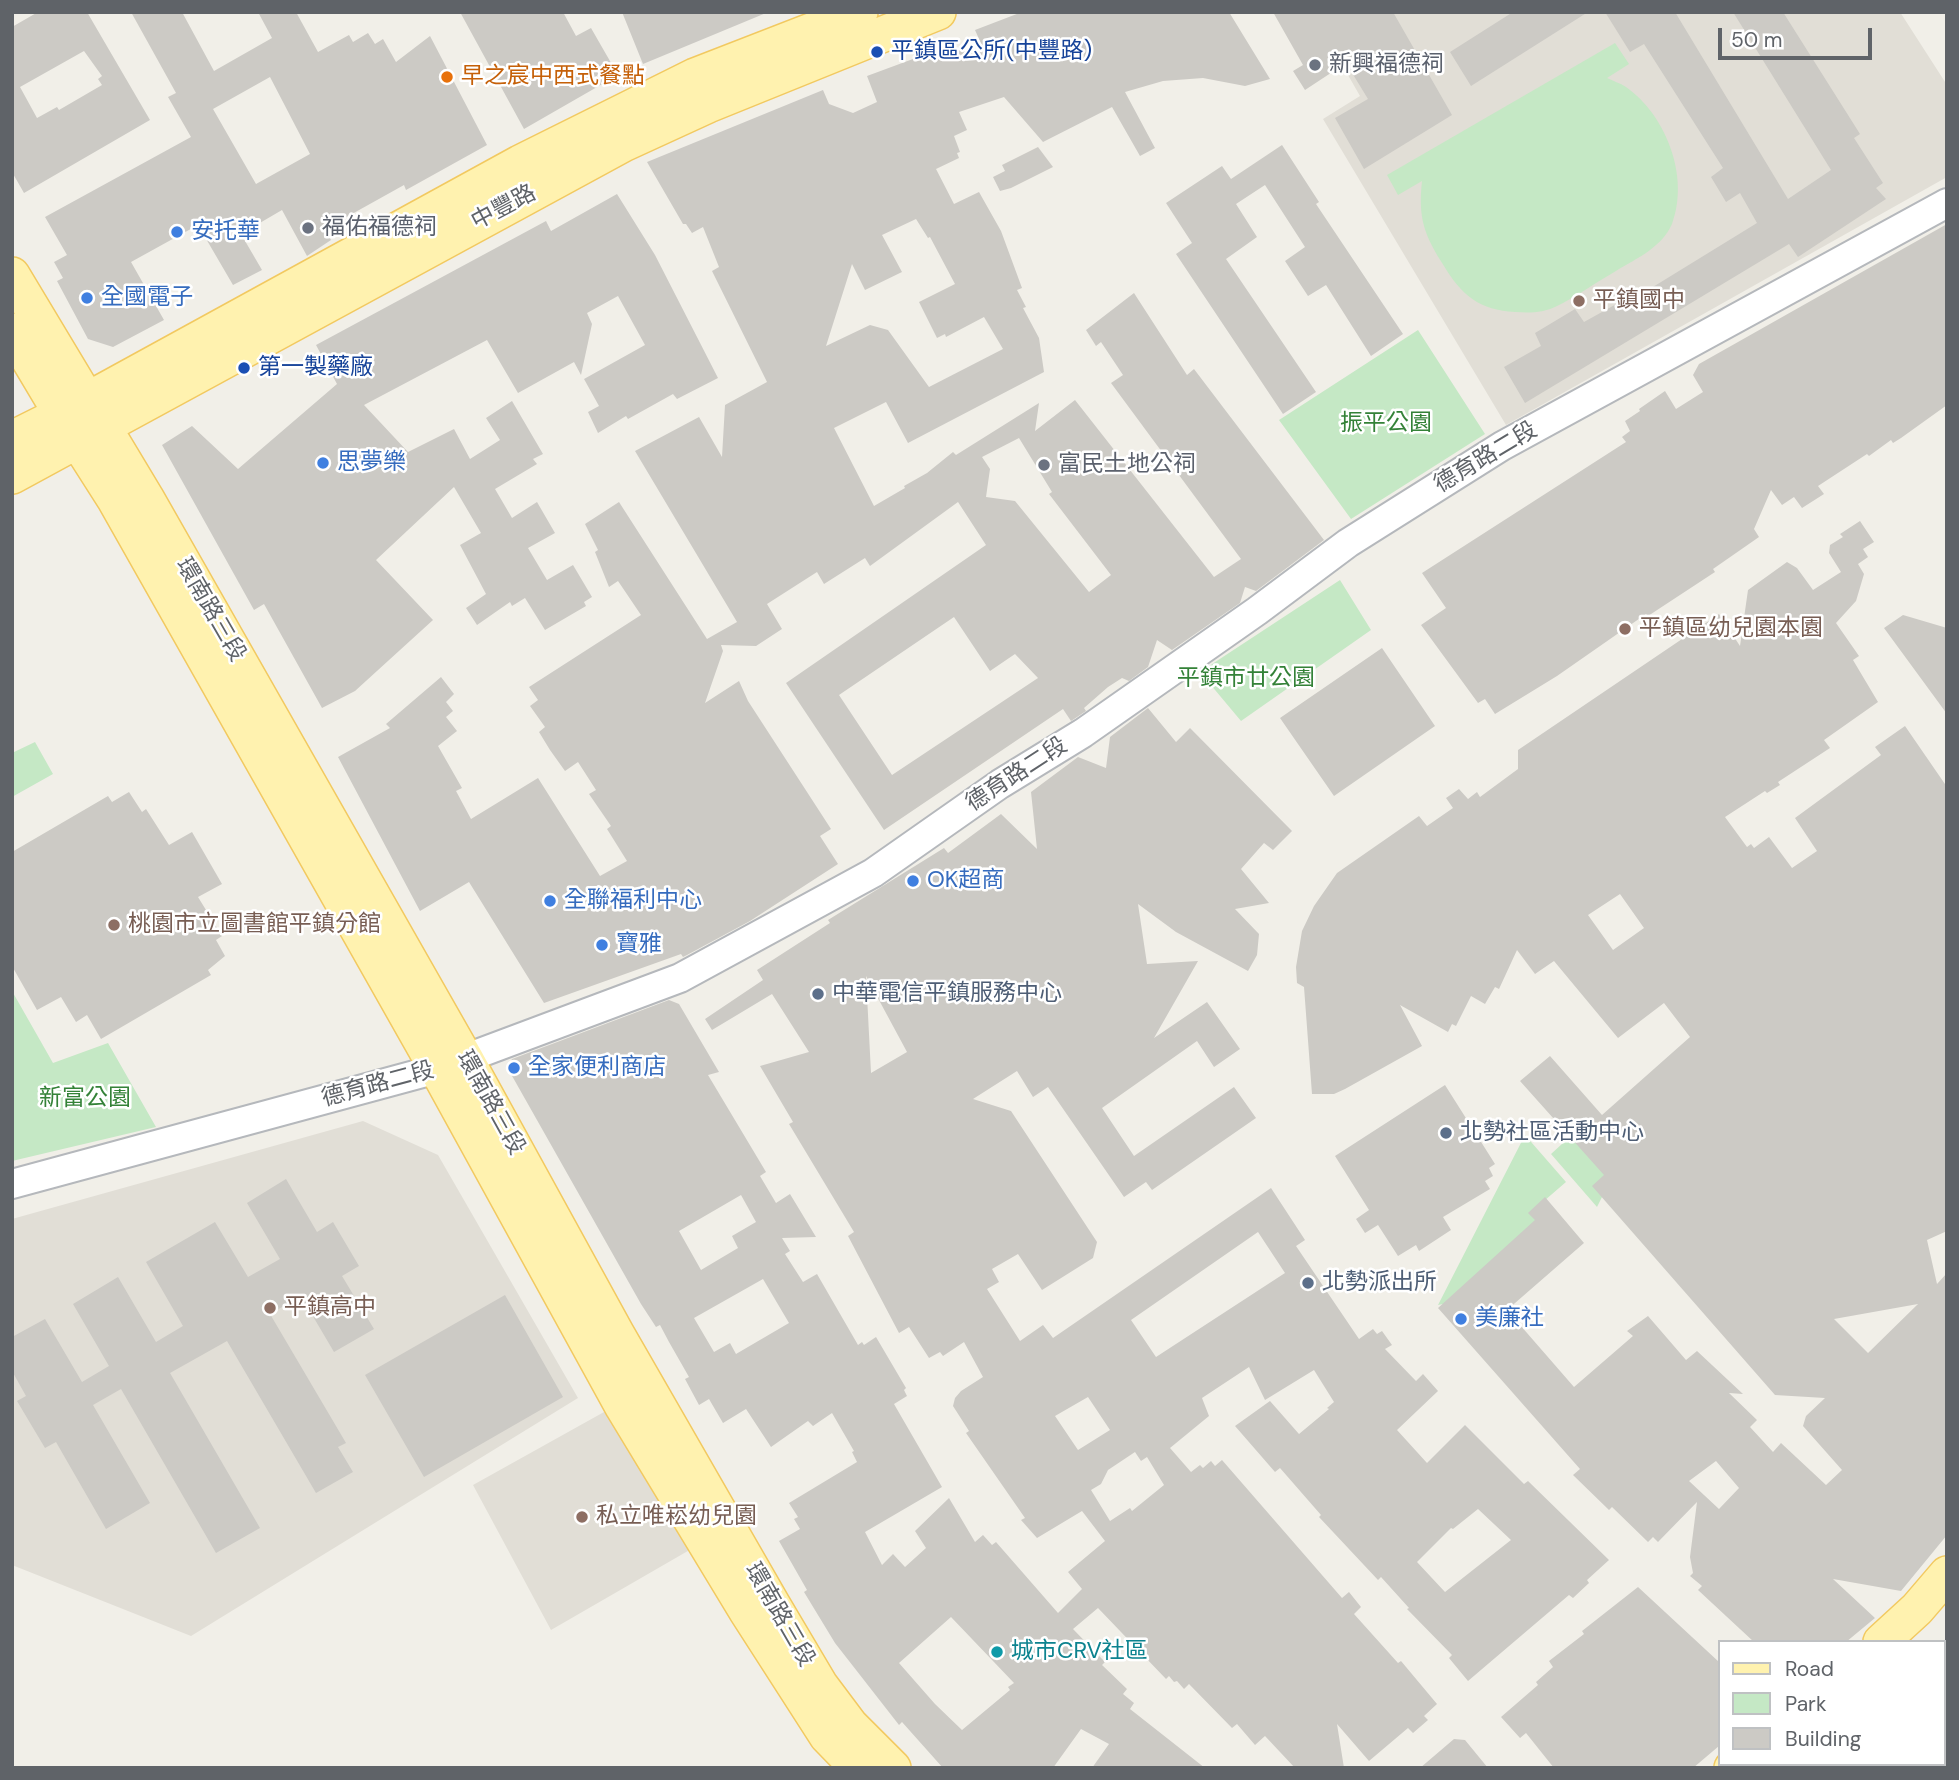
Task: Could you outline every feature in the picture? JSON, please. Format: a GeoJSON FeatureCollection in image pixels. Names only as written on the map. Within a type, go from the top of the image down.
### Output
{"type":"FeatureCollection","features":[{"type":"Feature","properties":{"kind":"main road","name":"中豐路"},"geometry":{"type":"LineString","coordinates":[[12,475],[81,420],[520,163],[695,76],[860,12]]}},
{"type":"Feature","properties":{"kind":"main road","name":"中豐路"},"geometry":{"type":"LineString","coordinates":[[12,439],[81,420],[623,144],[708,104],[938,12]]}},
{"type":"Feature","properties":{"kind":"main road"},"geometry":{"type":"LineString","coordinates":[[12,275],[81,420]]}},
{"type":"Feature","properties":{"kind":"main road"},"geometry":{"type":"LineString","coordinates":[[12,331],[81,420]]}},
{"type":"Feature","properties":{"kind":"main road","name":"環南路三段"},"geometry":{"type":"LineString","coordinates":[[81,420],[114,498],[616,1333],[820,1685],[850,1725],[893,1768]]}},
{"type":"Feature","properties":{"kind":"main road","name":"環南路三段"},"geometry":{"type":"LineString","coordinates":[[452,1064],[623,1407],[724,1574],[827,1736],[858,1768]]}},
{"type":"Feature","properties":{"kind":"main road"},"geometry":{"type":"LineString","coordinates":[[1883,1640],[1917,1609],[1947,1574]]}},
{"type":"Feature","properties":{"kind":"street","name":"德育路二段"},"geometry":{"type":"LineString","coordinates":[[12,1184],[452,1064],[680,978],[873,873],[1000,784],[1083,733],[1257,611],[1348,543],[1502,446],[1947,203]]}},
{"type":"Feature","properties":{"kind":"shaded area","name":"平鎮國中"},"geometry":{"type":"Polygon","coordinates":[[[1393,12],[1900,12],[1947,85],[1947,177],[1506,425],[1323,119],[1360,96],[1332,47],[1393,12]]]}},
{"type":"Feature","properties":{"kind":"shaded area","name":"平鎮高中"},"geometry":{"type":"Polygon","coordinates":[[[363,1121],[438,1155],[578,1398],[191,1636],[12,1565],[12,1219],[363,1121]]]}},
{"type":"Feature","properties":{"kind":"shaded area","name":"私立唯崧幼兒園"},"geometry":{"type":"Polygon","coordinates":[[[613,1407],[693,1548],[551,1630],[473,1485],[613,1407]]]}},
{"type":"Feature","properties":{"kind":"green space"},"geometry":{"type":"Polygon","coordinates":[[[1615,43],[1629,64],[1607,78],[1626,87],[1640,99],[1653,114],[1671,148],[1678,187],[1672,224],[1661,240],[1646,253],[1552,308],[1536,312],[1503,311],[1473,300],[1458,286],[1432,245],[1422,216],[1422,181],[1398,195],[1387,175],[1615,43]]]}},
{"type":"Feature","properties":{"kind":"green space","name":"振平公園"},"geometry":{"type":"Polygon","coordinates":[[[1418,330],[1485,434],[1351,519],[1279,420],[1418,330]]]}},
{"type":"Feature","properties":{"kind":"green space","name":"平鎮市廿公園"},"geometry":{"type":"Polygon","coordinates":[[[1340,580],[1371,630],[1241,721],[1200,672],[1340,580]]]}},
{"type":"Feature","properties":{"kind":"green space"},"geometry":{"type":"Polygon","coordinates":[[[35,742],[53,774],[12,797],[12,753],[35,742]]]}},
{"type":"Feature","properties":{"kind":"green space","name":"新富公園"},"geometry":{"type":"Polygon","coordinates":[[[12,991],[53,1063],[108,1043],[156,1127],[12,1161],[12,991]]]}},
{"type":"Feature","properties":{"kind":"green space"},"geometry":{"type":"Polygon","coordinates":[[[1574,1133],[1613,1175],[1597,1207],[1551,1154],[1574,1133]]]}},
{"type":"Feature","properties":{"kind":"green space"},"geometry":{"type":"Polygon","coordinates":[[[1525,1135],[1566,1182],[1544,1201],[1554,1212],[1453,1302],[1438,1305],[1525,1135]]]}},
{"type":"Feature","properties":{"kind":"building"},"geometry":{"type":"Polygon","coordinates":[[[38,12],[87,12],[150,120],[24,193],[12,172],[12,27],[38,12]],[[84,51],[20,87],[37,118],[57,107],[59,110],[102,85],[98,79],[102,76],[84,51]]]}},
{"type":"Feature","properties":{"kind":"building"},"geometry":{"type":"Polygon","coordinates":[[[131,12],[182,12],[214,71],[272,38],[258,12],[296,12],[318,52],[349,35],[353,42],[368,33],[375,44],[383,39],[396,62],[430,36],[487,145],[406,190],[404,185],[325,229],[331,240],[307,256],[282,210],[241,234],[262,270],[233,285],[198,225],[131,262],[164,320],[113,347],[88,339],[57,281],[63,278],[54,262],[67,255],[45,217],[191,137],[168,97],[176,93],[131,12]],[[270,77],[213,109],[256,184],[310,154],[270,77]]]}},
{"type":"Feature","properties":{"kind":"building"},"geometry":{"type":"Polygon","coordinates":[[[460,12],[563,12],[576,36],[591,28],[618,75],[524,129],[460,12]]]}},
{"type":"Feature","properties":{"kind":"building"},"geometry":{"type":"Polygon","coordinates":[[[622,12],[766,12],[766,13],[643,64],[622,12]]]}},
{"type":"Feature","properties":{"kind":"building"},"geometry":{"type":"Polygon","coordinates":[[[1022,12],[1229,12],[1270,79],[1245,86],[1203,78],[1163,81],[1125,92],[1155,148],[1140,156],[1112,107],[1043,142],[1004,97],[959,112],[967,130],[954,136],[960,152],[957,153],[959,158],[936,169],[954,204],[979,192],[1001,231],[1022,288],[1017,290],[1026,307],[1023,308],[1039,338],[1044,372],[908,443],[886,402],[834,428],[874,506],[927,473],[953,452],[956,455],[1039,403],[1035,431],[1075,400],[1214,577],[1241,559],[1111,383],[1123,375],[1101,342],[1096,346],[1086,330],[1134,293],[1187,375],[1194,369],[1324,540],[1256,591],[1245,587],[1240,603],[1172,650],[1157,640],[1148,667],[1129,681],[1122,678],[1108,687],[1084,708],[1086,711],[1071,721],[1063,709],[884,830],[786,683],[986,545],[958,502],[870,566],[865,558],[824,584],[817,572],[767,604],[782,629],[756,646],[721,645],[723,651],[705,703],[739,681],[748,701],[831,829],[820,836],[838,864],[750,921],[683,957],[681,954],[544,1003],[469,882],[420,911],[338,757],[390,728],[386,724],[441,677],[454,694],[446,702],[453,711],[446,717],[457,731],[438,746],[462,788],[456,791],[471,819],[538,778],[600,876],[627,861],[607,829],[611,826],[589,794],[596,790],[578,762],[565,771],[539,732],[545,727],[530,706],[538,700],[529,687],[641,615],[618,581],[609,587],[595,552],[598,550],[585,524],[619,502],[707,639],[737,622],[635,451],[699,417],[722,457],[725,405],[767,382],[712,271],[719,267],[703,227],[692,233],[686,224],[683,224],[647,162],[823,90],[829,104],[853,113],[877,102],[867,76],[940,49],[984,50],[975,30],[1022,12]],[[916,219],[882,235],[902,272],[865,290],[852,264],[826,346],[870,325],[888,330],[929,387],[1003,349],[984,317],[946,337],[945,334],[937,338],[919,302],[955,284],[930,237],[928,238],[916,219]],[[1019,438],[982,457],[990,469],[986,497],[1015,501],[1089,592],[1111,575],[1049,494],[1052,492],[1019,438]],[[954,617],[839,695],[892,775],[1038,678],[1015,654],[990,671],[954,617]]]}},
{"type":"Feature","properties":{"kind":"building"},"geometry":{"type":"Polygon","coordinates":[[[1273,12],[1393,12],[1452,115],[1364,169],[1335,118],[1368,99],[1346,63],[1305,90],[1293,71],[1303,65],[1273,12]]]}},
{"type":"Feature","properties":{"kind":"building"},"geometry":{"type":"Polygon","coordinates":[[[1513,12],[1588,12],[1471,86],[1450,52],[1513,12]]]}},
{"type":"Feature","properties":{"kind":"building"},"geometry":{"type":"Polygon","coordinates":[[[1605,12],[1675,12],[1788,199],[1831,170],[1733,12],[1783,12],[1860,134],[1854,138],[1883,183],[1876,188],[1886,199],[1798,257],[1789,244],[1525,403],[1504,367],[1541,346],[1535,333],[1575,309],[1584,322],[1620,302],[1622,306],[1757,223],[1740,193],[1726,202],[1711,177],[1723,168],[1644,44],[1630,52],[1605,12]]]}},
{"type":"Feature","properties":{"kind":"building"},"geometry":{"type":"Polygon","coordinates":[[[1282,145],[1319,202],[1316,204],[1403,334],[1371,356],[1326,285],[1308,296],[1285,261],[1305,247],[1265,185],[1236,204],[1257,237],[1226,259],[1316,392],[1283,414],[1176,254],[1192,243],[1166,203],[1222,166],[1231,179],[1282,145]]]}},
{"type":"Feature","properties":{"kind":"building"},"geometry":{"type":"Polygon","coordinates":[[[1038,147],[1053,167],[1000,191],[993,177],[1005,171],[1002,165],[1038,147]]]}},
{"type":"Feature","properties":{"kind":"building"},"geometry":{"type":"Polygon","coordinates":[[[617,194],[655,255],[718,378],[677,399],[673,394],[628,419],[626,416],[598,433],[588,412],[599,406],[584,379],[645,345],[618,296],[587,313],[592,324],[581,375],[574,362],[518,393],[487,340],[364,405],[408,452],[454,429],[470,459],[500,440],[486,418],[512,401],[543,454],[533,459],[537,464],[495,489],[512,518],[537,502],[555,533],[528,548],[547,580],[573,565],[592,597],[584,602],[586,606],[545,630],[525,598],[512,606],[510,602],[477,625],[466,608],[486,594],[460,545],[481,533],[454,487],[376,560],[433,620],[355,691],[322,708],[264,604],[254,610],[162,445],[192,426],[238,469],[337,384],[316,345],[546,221],[551,231],[617,194]]]}},
{"type":"Feature","properties":{"kind":"building"},"geometry":{"type":"Polygon","coordinates":[[[1947,224],[1947,405],[1901,438],[1893,443],[1891,440],[1818,486],[1824,494],[1802,508],[1794,497],[1782,505],[1771,490],[1754,529],[1759,537],[1713,569],[1715,572],[1648,616],[1646,614],[1557,676],[1495,714],[1485,699],[1478,703],[1421,625],[1446,608],[1422,573],[1626,442],[1622,437],[1630,431],[1625,421],[1665,391],[1676,409],[1703,392],[1693,375],[1699,364],[1947,224]]]}},
{"type":"Feature","properties":{"kind":"building"},"geometry":{"type":"Polygon","coordinates":[[[1860,521],[1874,542],[1863,549],[1868,557],[1858,564],[1864,574],[1856,601],[1836,623],[1859,656],[1853,660],[1878,702],[1824,740],[1830,748],[1778,782],[1780,785],[1767,793],[1765,791],[1725,817],[1747,847],[1751,844],[1754,848],[1769,837],[1792,868],[1817,851],[1795,818],[1881,755],[1875,747],[1905,726],[1947,787],[1947,1231],[1927,1240],[1937,1284],[1947,1273],[1947,1535],[1901,1591],[1833,1579],[1875,1618],[1848,1640],[1752,1640],[1698,1590],[1702,1586],[1690,1576],[1693,1573],[1690,1557],[1697,1502],[1658,1542],[1653,1537],[1648,1542],[1612,1507],[1609,1510],[1573,1475],[1580,1469],[1438,1308],[1535,1220],[1528,1213],[1545,1197],[1584,1243],[1507,1310],[1574,1387],[1633,1336],[1627,1331],[1648,1316],[1686,1360],[1697,1351],[1743,1394],[1729,1393],[1757,1420],[1750,1427],[1773,1452],[1781,1443],[1826,1485],[1842,1470],[1803,1426],[1806,1416],[1825,1398],[1775,1395],[1592,1186],[1604,1175],[1520,1081],[1550,1056],[1602,1115],[1690,1037],[1664,1003],[1618,1038],[1554,961],[1535,974],[1517,950],[1499,989],[1495,987],[1485,1004],[1471,996],[1456,1026],[1452,1024],[1448,1032],[1400,1005],[1422,1046],[1334,1094],[1312,1094],[1304,987],[1297,983],[1296,967],[1302,931],[1314,906],[1337,873],[1419,816],[1427,826],[1453,808],[1446,798],[1459,789],[1468,799],[1477,792],[1480,797],[1518,769],[1518,750],[1719,614],[1740,646],[1748,590],[1787,562],[1797,568],[1813,590],[1841,572],[1829,553],[1830,545],[1843,537],[1840,534],[1860,521]],[[1620,894],[1588,915],[1613,950],[1644,928],[1620,894]],[[1918,1304],[1834,1319],[1868,1353],[1918,1304]],[[1716,1461],[1689,1481],[1719,1509],[1739,1488],[1716,1461]]]}},
{"type":"Feature","properties":{"kind":"building"},"geometry":{"type":"Polygon","coordinates":[[[1903,615],[1947,628],[1947,714],[1884,628],[1903,615]]]}},
{"type":"Feature","properties":{"kind":"building"},"geometry":{"type":"Polygon","coordinates":[[[1382,648],[1435,726],[1334,796],[1280,718],[1382,648]]]}},
{"type":"Feature","properties":{"kind":"building"},"geometry":{"type":"Polygon","coordinates":[[[1148,708],[1176,742],[1190,728],[1292,831],[1273,850],[1264,843],[1241,869],[1269,903],[1235,909],[1259,934],[1257,955],[1248,971],[1176,932],[1138,904],[1147,964],[1198,961],[1154,1038],[1207,1002],[1240,1049],[1214,1067],[1197,1041],[1102,1108],[1134,1156],[1234,1087],[1256,1118],[1152,1190],[1146,1182],[1124,1197],[1048,1087],[1033,1097],[1017,1071],[973,1099],[1011,1111],[1097,1242],[1093,1258],[1042,1290],[1018,1254],[992,1269],[999,1282],[987,1289],[1020,1341],[1043,1325],[1053,1338],[1271,1188],[1305,1240],[1296,1246],[1359,1339],[1373,1329],[1377,1334],[1382,1331],[1392,1345],[1385,1349],[1416,1381],[1423,1374],[1438,1391],[1397,1430],[1427,1463],[1465,1425],[1524,1484],[1528,1481],[1609,1560],[1587,1580],[1589,1583],[1573,1598],[1569,1595],[1468,1681],[1449,1658],[1452,1655],[1407,1609],[1409,1608],[1381,1577],[1378,1580],[1319,1517],[1321,1515],[1280,1468],[1275,1472],[1235,1426],[1270,1401],[1299,1434],[1334,1402],[1314,1370],[1265,1400],[1249,1367],[1202,1398],[1209,1416],[1170,1448],[1191,1472],[1200,1465],[1203,1468],[1211,1461],[1215,1466],[1222,1460],[1342,1598],[1349,1592],[1361,1607],[1354,1614],[1398,1663],[1401,1661],[1437,1704],[1424,1716],[1428,1720],[1413,1733],[1408,1728],[1369,1761],[1337,1724],[1344,1768],[1295,1768],[1265,1736],[1255,1745],[1237,1724],[1232,1728],[1189,1684],[1184,1689],[1169,1676],[1166,1679],[1098,1608],[1073,1629],[1105,1662],[1102,1665],[1127,1689],[1123,1694],[1134,1703],[1130,1709],[1205,1768],[1092,1768],[1109,1744],[1081,1729],[1053,1768],[943,1768],[902,1722],[899,1725],[835,1643],[804,1592],[807,1590],[779,1541],[800,1529],[794,1519],[798,1517],[789,1503],[857,1462],[852,1452],[854,1451],[832,1413],[813,1426],[808,1421],[771,1447],[746,1409],[723,1423],[709,1399],[699,1405],[685,1379],[689,1377],[660,1325],[656,1327],[641,1304],[507,1067],[512,1059],[669,1000],[679,1004],[719,1072],[708,1075],[766,1172],[760,1176],[776,1203],[790,1194],[816,1237],[782,1238],[790,1251],[785,1254],[803,1282],[817,1274],[858,1345],[862,1342],[864,1345],[876,1337],[906,1388],[904,1390],[907,1396],[894,1404],[942,1487],[865,1532],[882,1565],[893,1554],[905,1567],[926,1548],[915,1531],[949,1498],[975,1542],[983,1535],[992,1545],[996,1542],[1058,1613],[1082,1589],[1068,1572],[1105,1541],[1082,1511],[1037,1538],[1021,1520],[1025,1518],[966,1433],[969,1431],[953,1406],[961,1391],[983,1377],[964,1342],[943,1356],[940,1352],[929,1358],[909,1327],[899,1333],[848,1236],[854,1232],[789,1124],[793,1122],[760,1066],[809,1052],[772,994],[712,1030],[705,1019],[763,980],[757,970],[830,923],[828,920],[944,848],[948,853],[1001,814],[1037,849],[1031,792],[1078,757],[1106,768],[1110,737],[1148,708]],[[866,976],[871,1073],[907,1052],[866,976]],[[741,1195],[679,1231],[701,1270],[738,1248],[732,1236],[756,1222],[741,1195]],[[1258,1232],[1131,1320],[1156,1357],[1285,1273],[1258,1232]],[[763,1279],[694,1318],[714,1352],[730,1343],[736,1354],[789,1323],[763,1279]],[[1088,1397],[1055,1416],[1078,1450],[1110,1430],[1088,1397]],[[1135,1452],[1108,1470],[1101,1484],[1091,1490],[1110,1521],[1130,1508],[1132,1511],[1164,1485],[1147,1457],[1141,1461],[1135,1452]],[[1478,1509],[1451,1528],[1417,1562],[1445,1592],[1511,1540],[1478,1509]],[[951,1617],[899,1663],[962,1730],[1010,1690],[1008,1687],[1014,1683],[951,1617]]]}},
{"type":"Feature","properties":{"kind":"building","name":"桃園市立圖書館平鎮分館"},"geometry":{"type":"Polygon","coordinates":[[[129,792],[142,812],[146,809],[169,845],[192,832],[222,884],[198,897],[222,936],[216,940],[225,956],[208,970],[211,975],[101,1039],[87,1015],[76,1022],[61,997],[37,1010],[12,966],[12,852],[108,796],[112,802],[129,792]]]}},
{"type":"Feature","properties":{"kind":"building"},"geometry":{"type":"Polygon","coordinates":[[[1445,1085],[1495,1164],[1489,1168],[1493,1176],[1485,1181],[1490,1189],[1443,1217],[1451,1230],[1419,1251],[1416,1245],[1398,1256],[1378,1225],[1365,1233],[1356,1219],[1369,1210],[1335,1156],[1445,1085]]]}},
{"type":"Feature","properties":{"kind":"building"},"geometry":{"type":"Polygon","coordinates":[[[286,1179],[317,1232],[333,1222],[359,1266],[342,1276],[374,1329],[334,1352],[301,1296],[270,1314],[346,1443],[338,1447],[353,1472],[316,1493],[227,1341],[170,1373],[260,1528],[216,1553],[121,1389],[93,1405],[150,1503],[106,1529],[56,1442],[45,1448],[17,1401],[26,1396],[12,1371],[12,1337],[45,1319],[82,1382],[109,1366],[73,1304],[118,1277],[156,1342],[183,1326],[146,1262],[215,1222],[248,1277],[280,1259],[247,1203],[286,1179]]]}},
{"type":"Feature","properties":{"kind":"building"},"geometry":{"type":"Polygon","coordinates":[[[505,1295],[563,1397],[424,1477],[365,1375],[505,1295]]]}},
{"type":"Feature","properties":{"kind":"building"},"geometry":{"type":"Polygon","coordinates":[[[1638,1587],[1717,1660],[1717,1748],[1693,1768],[1554,1768],[1526,1733],[1520,1738],[1501,1717],[1538,1685],[1536,1682],[1553,1667],[1549,1661],[1584,1634],[1582,1631],[1638,1587]]]}},
{"type":"Feature","properties":{"kind":"building"},"geometry":{"type":"Polygon","coordinates":[[[1454,1739],[1465,1740],[1488,1768],[1420,1768],[1454,1739]]]}},
{"type":"Feature","properties":{"kind":"place","name":"平鎮區公所(中豐路)"},"geometry":{"type":"Point","coordinates":[877,52]}},
{"type":"Feature","properties":{"kind":"place","name":"新興福德祠"},"geometry":{"type":"Point","coordinates":[1315,65]}},
{"type":"Feature","properties":{"kind":"place","name":"早之宸中西式餐點"},"geometry":{"type":"Point","coordinates":[447,77]}},
{"type":"Feature","properties":{"kind":"place","name":"福佑福德祠"},"geometry":{"type":"Point","coordinates":[308,228]}},
{"type":"Feature","properties":{"kind":"place","name":"安托華"},"geometry":{"type":"Point","coordinates":[177,232]}},
{"type":"Feature","properties":{"kind":"place","name":"全國電子"},"geometry":{"type":"Point","coordinates":[87,298]}},
{"type":"Feature","properties":{"kind":"place","name":"平鎮國中"},"geometry":{"type":"Point","coordinates":[1579,301]}},
{"type":"Feature","properties":{"kind":"place","name":"第一製藥廠"},"geometry":{"type":"Point","coordinates":[244,368]}},
{"type":"Feature","properties":{"kind":"place","name":"思夢樂"},"geometry":{"type":"Point","coordinates":[323,463]}},
{"type":"Feature","properties":{"kind":"place","name":"富民土地公祠"},"geometry":{"type":"Point","coordinates":[1044,465]}},
{"type":"Feature","properties":{"kind":"place","name":"平鎮區幼兒園本園"},"geometry":{"type":"Point","coordinates":[1625,629]}},
{"type":"Feature","properties":{"kind":"place","name":"OK超商"},"geometry":{"type":"Point","coordinates":[913,881]}},
{"type":"Feature","properties":{"kind":"place","name":"全聯福利中心"},"geometry":{"type":"Point","coordinates":[550,901]}},
{"type":"Feature","properties":{"kind":"place","name":"桃園市立圖書館平鎮分館"},"geometry":{"type":"Point","coordinates":[114,925]}},
{"type":"Feature","properties":{"kind":"place","name":"寶雅"},"geometry":{"type":"Point","coordinates":[602,945]}},
{"type":"Feature","properties":{"kind":"place","name":"中華電信平鎮服務中心"},"geometry":{"type":"Point","coordinates":[818,994]}},
{"type":"Feature","properties":{"kind":"place","name":"全家便利商店"},"geometry":{"type":"Point","coordinates":[514,1068]}},
{"type":"Feature","properties":{"kind":"place","name":"北勢社區活動中心"},"geometry":{"type":"Point","coordinates":[1446,1133]}},
{"type":"Feature","properties":{"kind":"place","name":"北勢派出所"},"geometry":{"type":"Point","coordinates":[1308,1283]}},
{"type":"Feature","properties":{"kind":"place","name":"平鎮高中"},"geometry":{"type":"Point","coordinates":[270,1308]}},
{"type":"Feature","properties":{"kind":"place","name":"美廉社"},"geometry":{"type":"Point","coordinates":[1461,1319]}},
{"type":"Feature","properties":{"kind":"place","name":"私立唯崧幼兒園"},"geometry":{"type":"Point","coordinates":[582,1517]}},
{"type":"Feature","properties":{"kind":"place","name":"城市CRV社區"},"geometry":{"type":"Point","coordinates":[997,1652]}}]}
